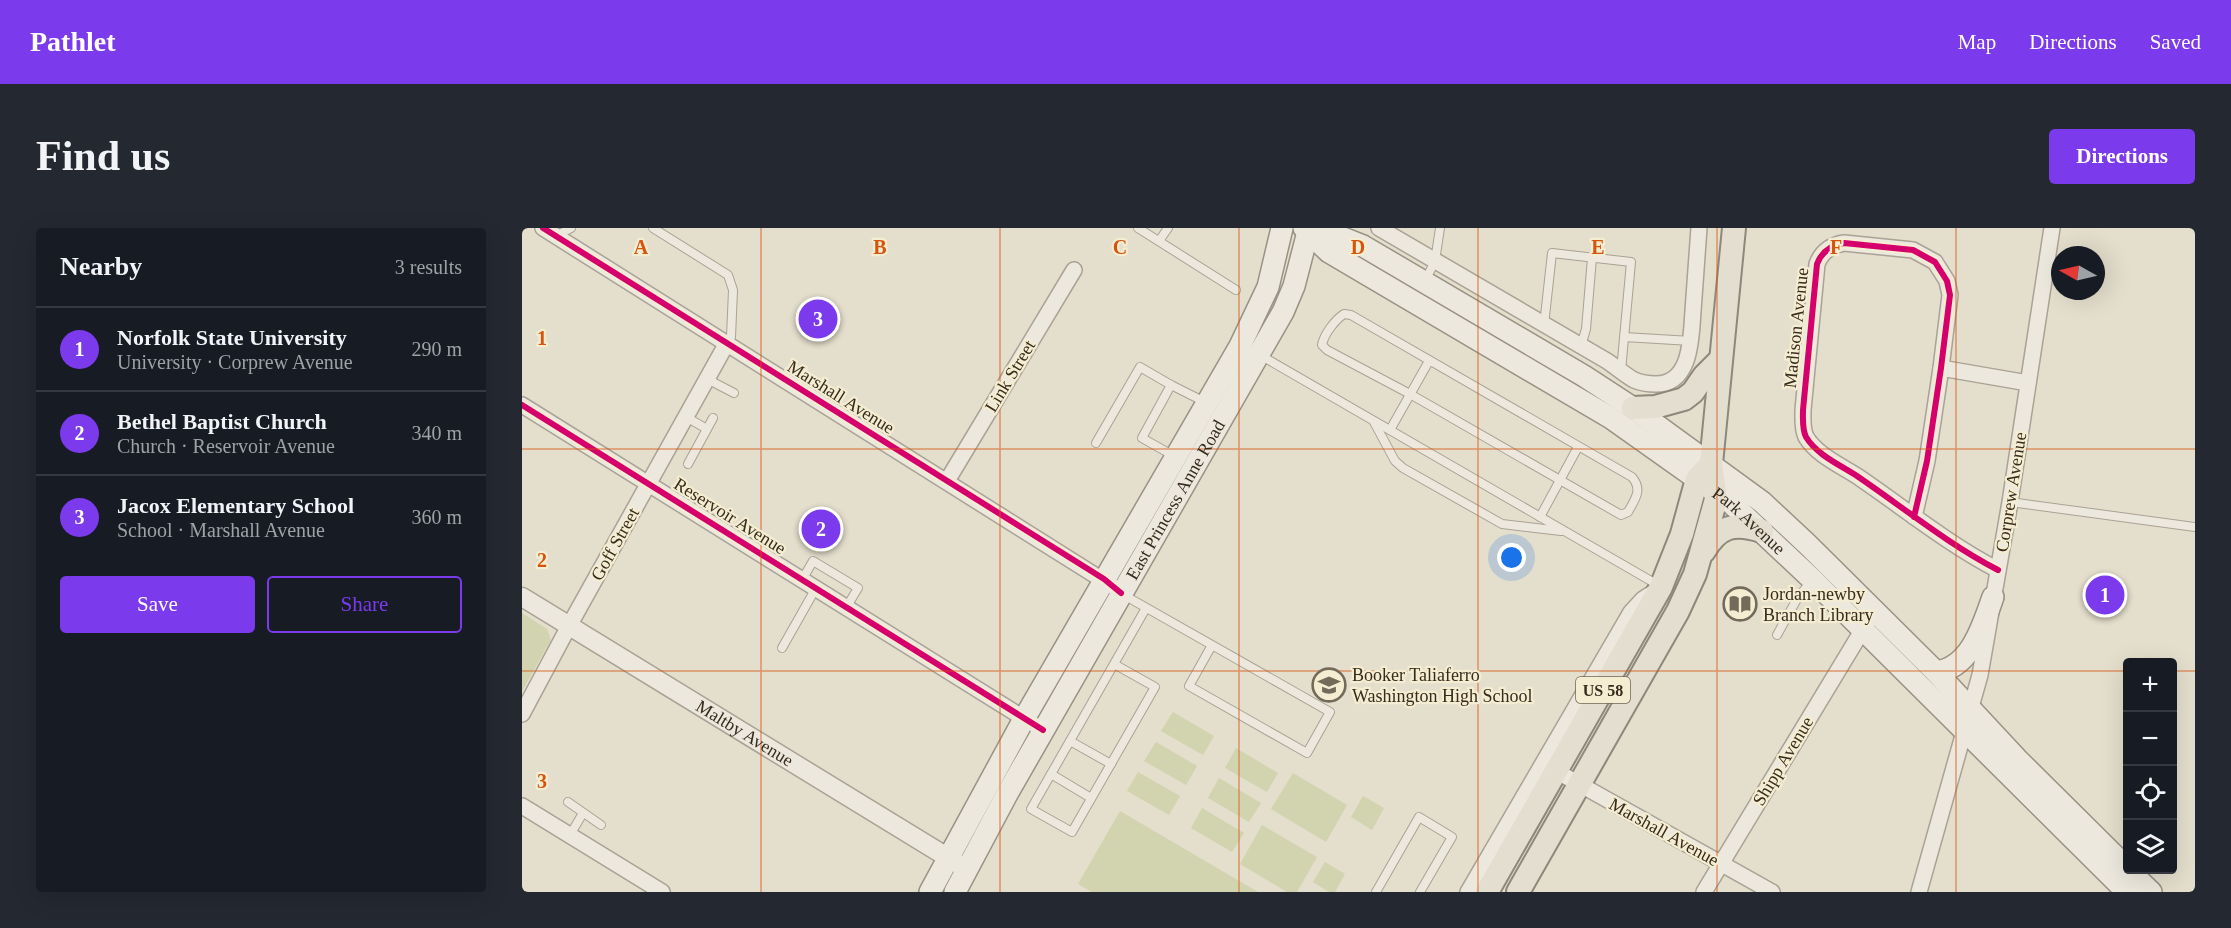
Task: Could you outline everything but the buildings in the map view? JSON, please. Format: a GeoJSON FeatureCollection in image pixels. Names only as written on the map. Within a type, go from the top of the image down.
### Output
{"type":"FeatureCollection","features":[{"type":"Feature","properties":{"kind":"main road","name":"East Princess Anne Road"},"geometry":{"type":"LineString","coordinates":[[930,892],[1024,719],[1240,346],[1268,287],[1282,228]]}},
{"type":"Feature","properties":{"kind":"main road","name":"US 58"},"geometry":{"type":"LineString","coordinates":[[1487,892],[1661,587],[1682,534],[1704,471],[1721,358],[1734,228]]}},
{"type":"Feature","properties":{"kind":"main road","name":"East Princess Anne Road"},"geometry":{"type":"LineString","coordinates":[[955,892],[1043,730],[1283,312],[1294,286],[1308,229]]}},
{"type":"Feature","properties":{"kind":"main road","name":"Park Avenue"},"geometry":{"type":"LineString","coordinates":[[1308,229],[1345,238],[1363,246],[1424,282],[1545,343],[1584,376],[1633,408],[1704,471]]}},
{"type":"Feature","properties":{"kind":"main road","name":"Park Avenue"},"geometry":{"type":"LineString","coordinates":[[1308,229],[1329,252],[1545,343],[1611,418],[1762,502],[1936,672],[2017,759],[2123,864]]}},
{"type":"Feature","properties":{"kind":"main road"},"geometry":{"type":"LineString","coordinates":[[1633,408],[1655,407],[1684,399],[1693,392],[1721,358]]}},
{"type":"Feature","properties":{"kind":"main road","name":"US 58"},"geometry":{"type":"LineString","coordinates":[[1518,892],[1678,611],[1700,558],[1716,493],[1704,471]]}},
{"type":"Feature","properties":{"kind":"main road","name":"Park Avenue"},"geometry":{"type":"LineString","coordinates":[[1716,493],[1731,503],[1813,580],[2127,892]]}},
{"type":"Feature","properties":{"kind":"main road"},"geometry":{"type":"LineString","coordinates":[[1700,558],[1711,539],[1725,529],[1742,526],[1762,531]]}},
{"type":"Feature","properties":{"kind":"main road"},"geometry":{"type":"LineString","coordinates":[[1936,672],[1944,671],[1961,660],[1984,625],[1994,597]]}},
{"type":"Feature","properties":{"kind":"main road","name":"Park Avenue"},"geometry":{"type":"LineString","coordinates":[[2133,874],[2151,892]]}},
{"type":"Feature","properties":{"kind":"street"},"geometry":{"type":"LineString","coordinates":[[1379,228],[1435,261],[1545,343],[1581,346],[1637,381],[1646,384],[1660,384],[1675,378],[1683,371],[1691,341],[1699,228]]}},
{"type":"Feature","properties":{"kind":"street","name":"Corprew Avenue"},"geometry":{"type":"LineString","coordinates":[[1919,892],[1980,675],[2010,502],[2052,228]]}},
{"type":"Feature","properties":{"kind":"street","name":"Marshall Avenue"},"geometry":{"type":"LineString","coordinates":[[549,232],[1104,579],[1121,593]]}},
{"type":"Feature","properties":{"kind":"street","name":"Madison Avenue"},"geometry":{"type":"LineString","coordinates":[[1914,517],[1927,461],[1941,368],[1950,295],[1947,280],[1935,262],[1913,250],[1844,243],[1834,245],[1826,250],[1817,264],[1803,410],[1803,426],[1806,436],[1823,455],[1965,552],[1998,570]]}},
{"type":"Feature","properties":{"kind":"street","name":"Link Street"},"geometry":{"type":"LineString","coordinates":[[947,481],[1074,270]]}},
{"type":"Feature","properties":{"kind":"street","name":"Goff Street"},"geometry":{"type":"LineString","coordinates":[[522,714],[727,343]]}},
{"type":"Feature","properties":{"kind":"street"},"geometry":{"type":"LineString","coordinates":[[1941,368],[2028,383]]}},
{"type":"Feature","properties":{"kind":"street"},"geometry":{"type":"LineString","coordinates":[[1633,408],[1637,381]]}},
{"type":"Feature","properties":{"kind":"street","name":"Reservoir Avenue"},"geometry":{"type":"LineString","coordinates":[[522,405],[1043,730]]}},
{"type":"Feature","properties":{"kind":"street"},"geometry":{"type":"LineString","coordinates":[[1468,892],[1631,612],[1643,599],[1661,587]]}},
{"type":"Feature","properties":{"kind":"street","name":"Maltby Avenue"},"geometry":{"type":"LineString","coordinates":[[522,597],[967,870]]}},
{"type":"Feature","properties":{"kind":"street","name":"Shipp Avenue"},"geometry":{"type":"LineString","coordinates":[[1704,892],[1874,610]]}},
{"type":"Feature","properties":{"kind":"street","name":"Marshall Avenue"},"geometry":{"type":"LineString","coordinates":[[1556,771],[1772,892]]}},
{"type":"Feature","properties":{"kind":"street"},"geometry":{"type":"LineString","coordinates":[[522,806],[662,892]]}},
{"type":"Feature","properties":{"kind":"lane"},"geometry":{"type":"LineString","coordinates":[[549,232],[571,228]]}},
{"type":"Feature","properties":{"kind":"lane"},"geometry":{"type":"LineString","coordinates":[[653,228],[728,275],[733,290],[731,337],[727,343]]}},
{"type":"Feature","properties":{"kind":"lane"},"geometry":{"type":"LineString","coordinates":[[1138,228],[1236,290]]}},
{"type":"Feature","properties":{"kind":"lane"},"geometry":{"type":"LineString","coordinates":[[1160,241],[1168,228]]}},
{"type":"Feature","properties":{"kind":"lane"},"geometry":{"type":"LineString","coordinates":[[1424,282],[1435,261],[1440,228]]}},
{"type":"Feature","properties":{"kind":"lane"},"geometry":{"type":"LineString","coordinates":[[1545,343],[1552,253],[1631,262],[1621,371]]}},
{"type":"Feature","properties":{"kind":"lane"},"geometry":{"type":"LineString","coordinates":[[1581,346],[1586,329],[1592,258]]}},
{"type":"Feature","properties":{"kind":"lane"},"geometry":{"type":"LineString","coordinates":[[1344,314],[1350,315],[1429,361],[1632,477],[1638,483],[1639,492],[1628,512],[1621,515],[1410,394],[1327,350],[1322,345],[1323,339],[1340,317],[1344,314]]}},
{"type":"Feature","properties":{"kind":"lane"},"geometry":{"type":"LineString","coordinates":[[1624,337],[1691,341]]}},
{"type":"Feature","properties":{"kind":"lane"},"geometry":{"type":"LineString","coordinates":[[1259,355],[1661,587]]}},
{"type":"Feature","properties":{"kind":"lane"},"geometry":{"type":"LineString","coordinates":[[1390,430],[1429,361]]}},
{"type":"Feature","properties":{"kind":"lane"},"geometry":{"type":"LineString","coordinates":[[1096,443],[1140,367],[1206,403]]}},
{"type":"Feature","properties":{"kind":"lane"},"geometry":{"type":"LineString","coordinates":[[707,379],[734,393]]}},
{"type":"Feature","properties":{"kind":"lane"},"geometry":{"type":"LineString","coordinates":[[1171,385],[1142,438],[1175,457]]}},
{"type":"Feature","properties":{"kind":"lane"},"geometry":{"type":"LineString","coordinates":[[686,417],[707,429]]}},
{"type":"Feature","properties":{"kind":"lane"},"geometry":{"type":"LineString","coordinates":[[688,464],[713,418]]}},
{"type":"Feature","properties":{"kind":"lane"},"geometry":{"type":"LineString","coordinates":[[1373,420],[1395,461],[1403,468],[1482,514],[1502,524],[1564,531]]}},
{"type":"Feature","properties":{"kind":"lane"},"geometry":{"type":"LineString","coordinates":[[1540,517],[1578,447]]}},
{"type":"Feature","properties":{"kind":"lane"},"geometry":{"type":"LineString","coordinates":[[2010,502],[2195,527]]}},
{"type":"Feature","properties":{"kind":"lane"},"geometry":{"type":"LineString","coordinates":[[802,579],[813,561],[858,588],[846,608]]}},
{"type":"Feature","properties":{"kind":"lane"},"geometry":{"type":"LineString","coordinates":[[1777,635],[1797,599],[1813,580]]}},
{"type":"Feature","properties":{"kind":"lane"},"geometry":{"type":"LineString","coordinates":[[782,648],[816,588]]}},
{"type":"Feature","properties":{"kind":"lane"},"geometry":{"type":"LineString","coordinates":[[1121,593],[1330,712],[1307,753],[1189,686],[1212,645]]}},
{"type":"Feature","properties":{"kind":"lane"},"geometry":{"type":"LineString","coordinates":[[1114,663],[1155,687],[1072,832],[1031,808],[1070,741],[1114,663],[1146,608]]}},
{"type":"Feature","properties":{"kind":"lane"},"geometry":{"type":"LineString","coordinates":[[1070,741],[1111,764]]}},
{"type":"Feature","properties":{"kind":"lane"},"geometry":{"type":"LineString","coordinates":[[1051,774],[1091,798]]}},
{"type":"Feature","properties":{"kind":"lane"},"geometry":{"type":"LineString","coordinates":[[568,802],[601,825]]}},
{"type":"Feature","properties":{"kind":"lane"},"geometry":{"type":"LineString","coordinates":[[570,835],[583,813]]}},
{"type":"Feature","properties":{"kind":"lane"},"geometry":{"type":"LineString","coordinates":[[1376,892],[1419,817],[1452,837],[1420,892]]}},
{"type":"Feature","properties":{"kind":"green space"},"geometry":{"type":"Polygon","coordinates":[[[522,613],[547,629],[551,640],[522,691],[522,613]]]}},
{"type":"Feature","properties":{"kind":"green space"},"geometry":{"type":"Polygon","coordinates":[[[1173,712],[1214,736],[1203,755],[1161,731],[1173,712]]]}},
{"type":"Feature","properties":{"kind":"green space"},"geometry":{"type":"Polygon","coordinates":[[[1156,742],[1197,766],[1186,785],[1144,761],[1156,742]]]}},
{"type":"Feature","properties":{"kind":"green space"},"geometry":{"type":"Polygon","coordinates":[[[1236,748],[1278,773],[1267,792],[1225,768],[1236,748]]]}},
{"type":"Feature","properties":{"kind":"green space"},"geometry":{"type":"Polygon","coordinates":[[[1138,772],[1180,796],[1169,815],[1127,791],[1138,772]]]}},
{"type":"Feature","properties":{"kind":"green space"},"geometry":{"type":"Polygon","coordinates":[[[1293,773],[1347,805],[1326,842],[1271,809],[1293,773]]]}},
{"type":"Feature","properties":{"kind":"green space"},"geometry":{"type":"Polygon","coordinates":[[[1219,778],[1261,803],[1249,822],[1208,798],[1219,778]]]}},
{"type":"Feature","properties":{"kind":"green space"},"geometry":{"type":"Polygon","coordinates":[[[1363,796],[1384,808],[1372,830],[1351,817],[1363,796]]]}},
{"type":"Feature","properties":{"kind":"green space"},"geometry":{"type":"Polygon","coordinates":[[[1202,808],[1244,833],[1232,852],[1191,828],[1202,808]]]}},
{"type":"Feature","properties":{"kind":"green space"},"geometry":{"type":"Polygon","coordinates":[[[1120,811],[1258,892],[1092,892],[1078,884],[1120,811]]]}},
{"type":"Feature","properties":{"kind":"green space"},"geometry":{"type":"Polygon","coordinates":[[[1262,825],[1317,857],[1297,892],[1287,892],[1240,864],[1262,825]]]}},
{"type":"Feature","properties":{"kind":"green space"},"geometry":{"type":"Polygon","coordinates":[[[1325,862],[1345,874],[1335,892],[1329,892],[1313,882],[1325,862]]]}},
{"type":"Feature","properties":{"kind":"cycle path"},"geometry":{"type":"LineString","coordinates":[[543,228],[1104,579],[1121,593]]}},
{"type":"Feature","properties":{"kind":"cycle path"},"geometry":{"type":"LineString","coordinates":[[1914,517],[1927,461],[1941,368],[1950,295],[1947,281],[1935,262],[1913,250],[1839,244],[1824,252],[1817,264],[1803,410],[1803,427],[1806,437],[1829,459],[1875,488],[1909,513],[1926,525],[1944,537],[1998,570]]}},
{"type":"Feature","properties":{"kind":"cycle path"},"geometry":{"type":"LineString","coordinates":[[522,405],[1043,730]]}},
{"type":"Feature","properties":{"kind":"place","name":"Jacox Elementary School"},"geometry":{"type":"Point","coordinates":[818,319]}},
{"type":"Feature","properties":{"kind":"place","name":"Bethel Baptist Church"},"geometry":{"type":"Point","coordinates":[821,529]}},
{"type":"Feature","properties":{"kind":"place","name":"Norfolk State University"},"geometry":{"type":"Point","coordinates":[2105,595]}},
{"type":"Feature","properties":{"kind":"place","name":"Jordan-newby Branch Library"},"geometry":{"type":"Point","coordinates":[1740,604]}},
{"type":"Feature","properties":{"kind":"place","name":"Booker Taliaferro Washington High School"},"geometry":{"type":"Point","coordinates":[1329,685]}}]}
